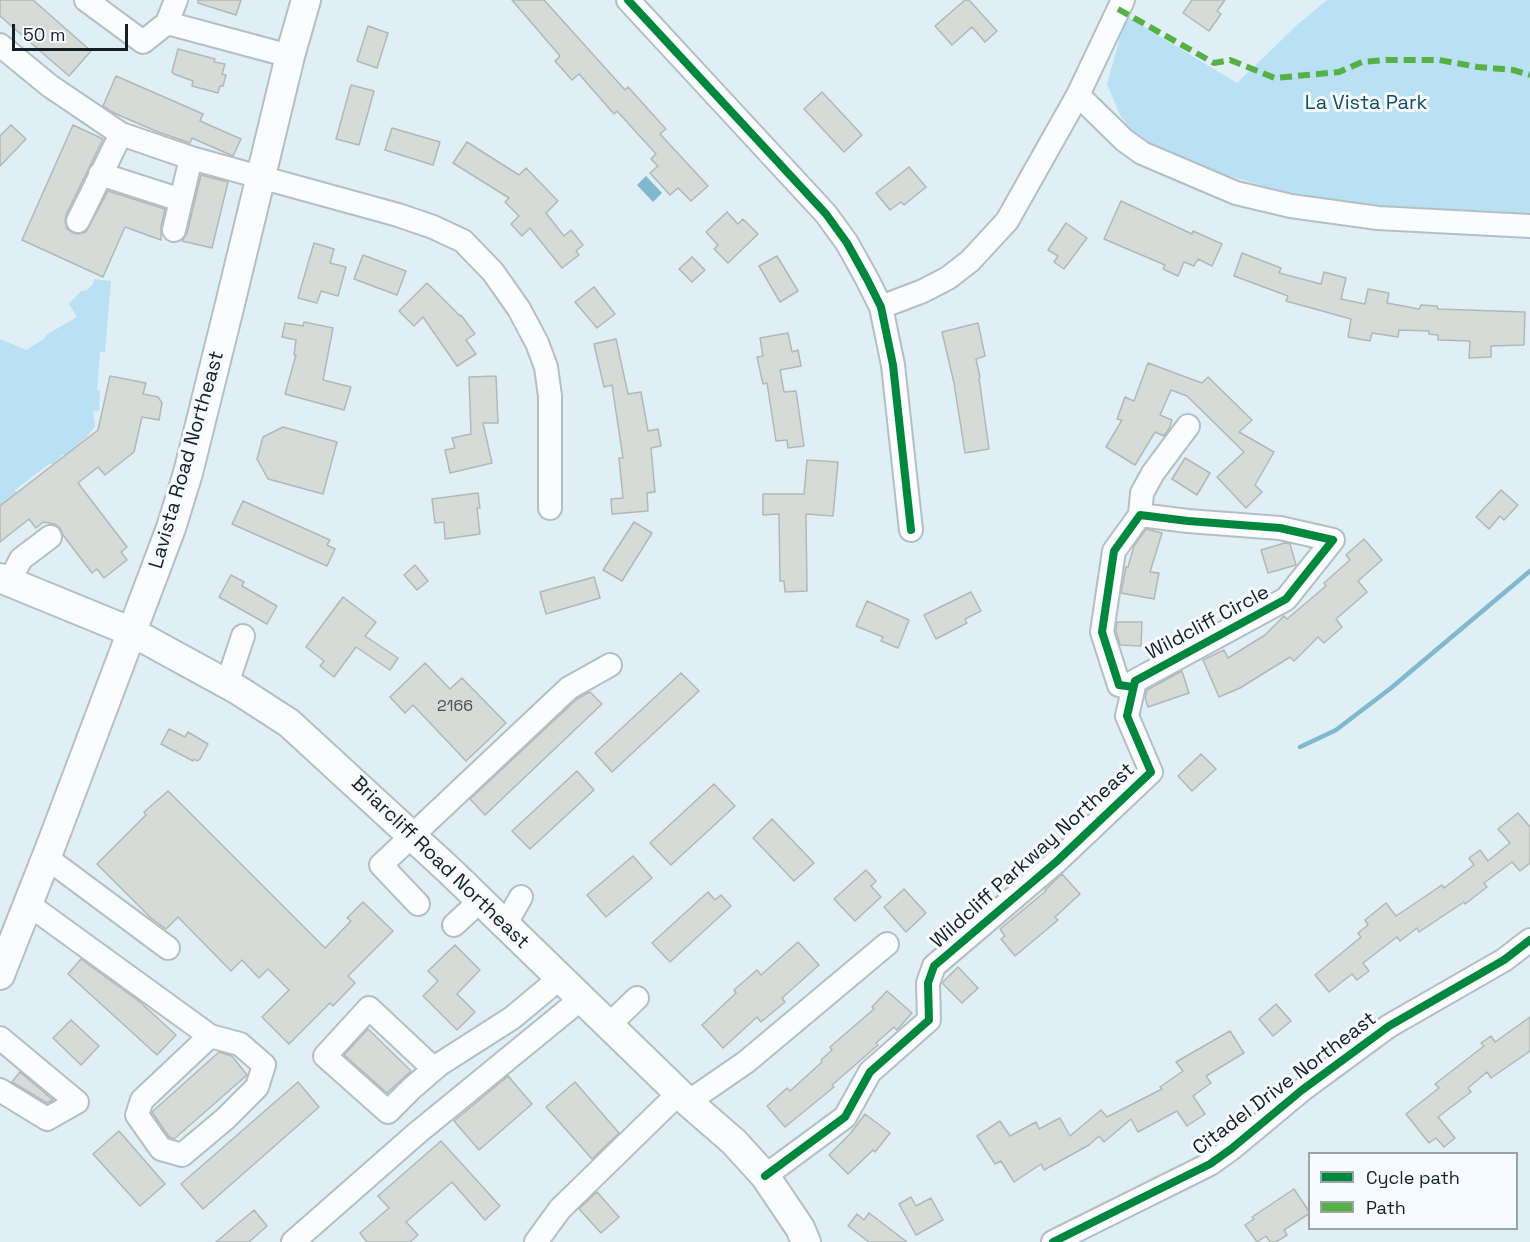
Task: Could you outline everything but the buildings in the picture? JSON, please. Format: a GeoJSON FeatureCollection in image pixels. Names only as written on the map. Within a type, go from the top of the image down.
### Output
{"type":"FeatureCollection","features":[{"type":"Feature","properties":{"kind":"main road","name":"Lavista Road Northeast"},"geometry":{"type":"LineString","coordinates":[[0,975],[47,858],[168,538],[188,473],[290,56],[306,0]]}},
{"type":"Feature","properties":{"kind":"main road","name":"Briarcliff Road Northeast"},"geometry":{"type":"LineString","coordinates":[[5,580],[132,632],[226,684],[289,723],[412,836],[684,1098],[734,1142],[765,1176],[800,1228],[806,1242]]}},
{"type":"Feature","properties":{"kind":"street"},"geometry":{"type":"LineString","coordinates":[[86,0],[143,42],[167,23],[176,0]]}},
{"type":"Feature","properties":{"kind":"street"},"geometry":{"type":"LineString","coordinates":[[628,0],[826,214],[847,243],[881,307],[893,365],[911,530]]}},
{"type":"Feature","properties":{"kind":"street"},"geometry":{"type":"LineString","coordinates":[[881,307],[923,291],[948,278],[989,243],[1008,221],[1078,95],[1123,0]]}},
{"type":"Feature","properties":{"kind":"street"},"geometry":{"type":"LineString","coordinates":[[167,23],[290,56]]}},
{"type":"Feature","properties":{"kind":"street"},"geometry":{"type":"LineString","coordinates":[[0,45],[50,86],[121,134],[191,158],[398,215],[433,227],[463,242],[494,272],[519,309],[537,343],[546,367],[550,396],[550,508]]}},
{"type":"Feature","properties":{"kind":"street"},"geometry":{"type":"LineString","coordinates":[[1078,95],[1124,140],[1142,153],[1236,193],[1291,206],[1378,218],[1530,226]]}},
{"type":"Feature","properties":{"kind":"street"},"geometry":{"type":"LineString","coordinates":[[78,221],[121,134]]}},
{"type":"Feature","properties":{"kind":"street"},"geometry":{"type":"LineString","coordinates":[[174,230],[191,158]]}},
{"type":"Feature","properties":{"kind":"street"},"geometry":{"type":"LineString","coordinates":[[100,174],[181,200]]}},
{"type":"Feature","properties":{"kind":"street"},"geometry":{"type":"LineString","coordinates":[[1133,687],[1119,685],[1102,632],[1114,551],[1140,515],[1142,493],[1188,426]]}},
{"type":"Feature","properties":{"kind":"street","name":"Wildcliff Circle"},"geometry":{"type":"LineString","coordinates":[[1133,687],[1135,681],[1286,599],[1333,540],[1280,528],[1140,515]]}},
{"type":"Feature","properties":{"kind":"street"},"geometry":{"type":"LineString","coordinates":[[5,580],[21,559],[50,537]]}},
{"type":"Feature","properties":{"kind":"street"},"geometry":{"type":"LineString","coordinates":[[226,684],[243,636]]}},
{"type":"Feature","properties":{"kind":"street"},"geometry":{"type":"LineString","coordinates":[[418,904],[381,865],[569,688],[610,665]]}},
{"type":"Feature","properties":{"kind":"street","name":"Wildcliff Parkway Northeast"},"geometry":{"type":"LineString","coordinates":[[765,1176],[845,1117],[870,1072],[929,1020],[928,982],[934,966],[1056,862],[1150,772],[1126,716],[1133,687]]}},
{"type":"Feature","properties":{"kind":"street"},"geometry":{"type":"LineString","coordinates":[[47,858],[168,948]]}},
{"type":"Feature","properties":{"kind":"street"},"geometry":{"type":"LineString","coordinates":[[505,925],[520,897]]}},
{"type":"Feature","properties":{"kind":"street"},"geometry":{"type":"LineString","coordinates":[[454,925],[480,901]]}},
{"type":"Feature","properties":{"kind":"street"},"geometry":{"type":"LineString","coordinates":[[28,904],[210,1036],[240,1044],[264,1065],[258,1087],[225,1119],[182,1155],[161,1149],[137,1115],[142,1100],[210,1036]]}},
{"type":"Feature","properties":{"kind":"street","name":"Citadel Drive Northeast"},"geometry":{"type":"LineString","coordinates":[[1053,1242],[1210,1164],[1302,1090],[1389,1026],[1504,960],[1530,940]]}},
{"type":"Feature","properties":{"kind":"street"},"geometry":{"type":"LineString","coordinates":[[536,1242],[560,1209],[684,1098],[746,1062],[887,944]]}},
{"type":"Feature","properties":{"kind":"street"},"geometry":{"type":"LineString","coordinates":[[434,1069],[369,1008],[325,1056],[388,1112],[434,1069],[512,1018],[560,978]]}},
{"type":"Feature","properties":{"kind":"street"},"geometry":{"type":"LineString","coordinates":[[609,1025],[637,998]]}},
{"type":"Feature","properties":{"kind":"street"},"geometry":{"type":"LineString","coordinates":[[293,1242],[416,1134],[582,999]]}},
{"type":"Feature","properties":{"kind":"street"},"geometry":{"type":"LineString","coordinates":[[0,1038],[78,1102],[47,1119],[0,1090]]}},
{"type":"Feature","properties":{"kind":"green space","name":"La Vista Park"},"geometry":{"type":"Polygon","coordinates":[[[1327,0],[1530,0],[1530,216],[1495,211],[1352,208],[1324,204],[1182,162],[1136,137],[1120,115],[1107,84],[1126,16],[1237,83],[1297,25],[1327,0]]]}},
{"type":"Feature","properties":{"kind":"green space"},"geometry":{"type":"Polygon","coordinates":[[[94,279],[111,281],[105,352],[100,352],[97,390],[100,391],[99,411],[93,411],[95,426],[80,445],[65,455],[61,454],[61,457],[53,464],[49,464],[15,490],[17,493],[0,506],[0,339],[26,350],[44,339],[46,335],[77,317],[69,304],[81,291],[87,290],[93,284],[94,279]]]}},
{"type":"Feature","properties":{"kind":"shaded area"},"geometry":{"type":"Polygon","coordinates":[[[646,176],[662,193],[653,202],[637,185],[646,176]]]}},
{"type":"Feature","properties":{"kind":"waterway"},"geometry":{"type":"LineString","coordinates":[[1300,747],[1336,730],[1391,688],[1530,571]]}},
{"type":"Feature","properties":{"kind":"marked path"},"geometry":{"type":"LineString","coordinates":[[1118,9],[1214,63],[1230,60],[1275,78],[1339,72],[1362,62],[1386,60],[1439,60],[1513,70],[1530,75]]}},
{"type":"Feature","properties":{"kind":"cycle path"},"geometry":{"type":"LineString","coordinates":[[628,0],[826,214],[847,243],[867,279],[881,307],[893,365],[911,530]]}},
{"type":"Feature","properties":{"kind":"cycle path"},"geometry":{"type":"LineString","coordinates":[[765,1176],[845,1117],[870,1072],[929,1020],[928,983],[934,966],[1056,862],[1151,772],[1127,716],[1135,681],[1286,599],[1333,540],[1280,528],[1140,515],[1114,551],[1102,632],[1119,685],[1133,687]]}},
{"type":"Feature","properties":{"kind":"cycle path"},"geometry":{"type":"LineString","coordinates":[[1053,1242],[1210,1164],[1302,1090],[1389,1026],[1504,960],[1530,940]]}}]}
